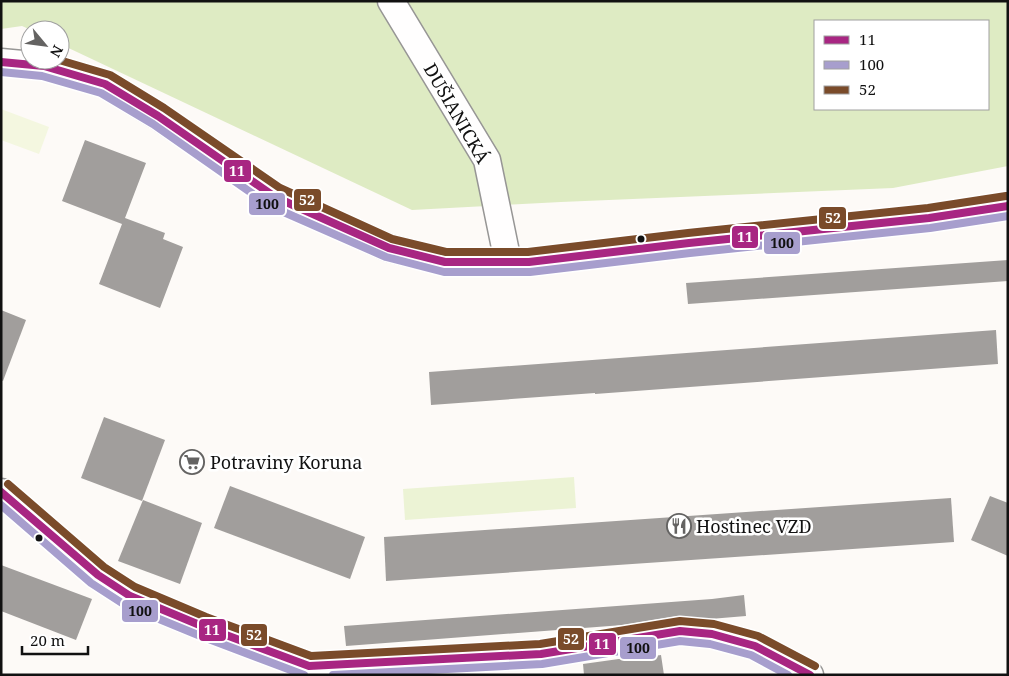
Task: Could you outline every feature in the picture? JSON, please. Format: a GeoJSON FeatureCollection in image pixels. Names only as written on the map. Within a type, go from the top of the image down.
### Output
{"type":"FeatureCollection","features":[{"type":"Feature","properties":{"kind":"street","name":"DUŠIANICKÁ"},"geometry":{"type":"LineString","coordinates":[[391,1],[487,160],[508,262]]}},
{"type":"Feature","properties":{"kind":"street"},"geometry":{"type":"LineString","coordinates":[[1,62],[44,66],[105,84],[158,116],[275,198],[389,248],[446,262],[529,262],[929,218],[1008,206]]}},
{"type":"Feature","properties":{"kind":"street"},"geometry":{"type":"LineString","coordinates":[[1,492],[85,564],[110,584],[130,596],[202,626],[309,666],[541,654],[680,631],[712,634],[755,646],[810,675]]}},
{"type":"Feature","properties":{"kind":"green space"},"geometry":{"type":"Polygon","coordinates":[[[1,1],[1008,1],[1008,166],[893,188],[412,210],[70,49],[70,20],[20,20],[20,26],[1,29],[1,1]]]}},
{"type":"Feature","properties":{"kind":"green space"},"geometry":{"type":"Polygon","coordinates":[[[1,109],[49,127],[39,154],[1,140],[1,109]]]}},
{"type":"Feature","properties":{"kind":"green space"},"geometry":{"type":"Polygon","coordinates":[[[574,477],[576,508],[405,520],[403,489],[574,477]]]}},
{"type":"Feature","properties":{"kind":"building"},"geometry":{"type":"Polygon","coordinates":[[[85,140],[146,163],[125,218],[165,233],[163,239],[183,247],[160,308],[99,284],[122,224],[62,201],[85,140]]]}},
{"type":"Feature","properties":{"kind":"building"},"geometry":{"type":"Polygon","coordinates":[[[1008,260],[1008,281],[688,304],[686,283],[1008,260]]]}},
{"type":"Feature","properties":{"kind":"building"},"geometry":{"type":"Polygon","coordinates":[[[1,310],[26,320],[3,381],[1,380],[1,310]]]}},
{"type":"Feature","properties":{"kind":"building"},"geometry":{"type":"Polygon","coordinates":[[[996,330],[998,364],[431,405],[429,372],[996,330]]]}},
{"type":"Feature","properties":{"kind":"building"},"geometry":{"type":"Polygon","coordinates":[[[104,417],[165,440],[142,501],[81,478],[104,417]]]}},
{"type":"Feature","properties":{"kind":"building"},"geometry":{"type":"Polygon","coordinates":[[[230,486],[365,537],[350,579],[214,528],[230,486]]]}},
{"type":"Feature","properties":{"kind":"building"},"geometry":{"type":"Polygon","coordinates":[[[990,496],[1008,503],[1008,556],[971,540],[990,496]]]}},
{"type":"Feature","properties":{"kind":"building"},"geometry":{"type":"Polygon","coordinates":[[[951,498],[954,542],[386,581],[384,537],[951,498]]]}},
{"type":"Feature","properties":{"kind":"building"},"geometry":{"type":"Polygon","coordinates":[[[143,500],[202,523],[180,584],[118,561],[143,500]]]}},
{"type":"Feature","properties":{"kind":"building"},"geometry":{"type":"Polygon","coordinates":[[[1,565],[92,599],[76,640],[1,611],[1,565]]]}},
{"type":"Feature","properties":{"kind":"building"},"geometry":{"type":"Polygon","coordinates":[[[744,595],[746,616],[710,619],[678,616],[623,625],[346,646],[344,626],[712,599],[744,595]]]}},
{"type":"Feature","properties":{"kind":"building"},"geometry":{"type":"Polygon","coordinates":[[[661,655],[664,675],[584,675],[583,664],[661,655]]]}},
{"type":"Feature","properties":{"kind":"transit line","name":"11"},"geometry":{"type":"LineString","coordinates":[[1,62],[44,66],[105,84],[158,116],[275,197],[389,248],[445,262],[529,262],[929,218],[1008,206]]}},
{"type":"Feature","properties":{"kind":"transit line","name":"52"},"geometry":{"type":"LineString","coordinates":[[70,63],[110,75],[164,108],[280,188],[392,239],[446,252],[528,252],[928,208],[1006,196]]}},
{"type":"Feature","properties":{"kind":"transit line","name":"100"},"geometry":{"type":"LineString","coordinates":[[1,72],[42,76],[101,93],[153,124],[270,206],[386,257],[444,272],[530,272],[930,228],[1008,216]]}},
{"type":"Feature","properties":{"kind":"transit line","name":"52"},"geometry":{"type":"LineString","coordinates":[[8,484],[104,567],[135,587],[206,617],[311,656],[540,644],[680,621],[714,624],[758,636],[815,666]]}},
{"type":"Feature","properties":{"kind":"transit line","name":"11"},"geometry":{"type":"LineString","coordinates":[[1,492],[98,575],[130,596],[202,626],[309,666],[541,654],[680,631],[712,634],[755,646],[810,675]]}},
{"type":"Feature","properties":{"kind":"transit line","name":"100"},"geometry":{"type":"LineString","coordinates":[[1,505],[91,583],[125,605],[304,675]]}},
{"type":"Feature","properties":{"kind":"transit line","name":"100"},"geometry":{"type":"LineString","coordinates":[[333,675],[542,664],[680,641],[710,644],[751,655],[788,675]]}},
{"type":"Feature","properties":{"kind":"place","name":"Potraviny Koruna"},"geometry":{"type":"Point","coordinates":[192,462]}},
{"type":"Feature","properties":{"kind":"place","name":"Hostinec VZD"},"geometry":{"type":"Point","coordinates":[679,526]}}]}
